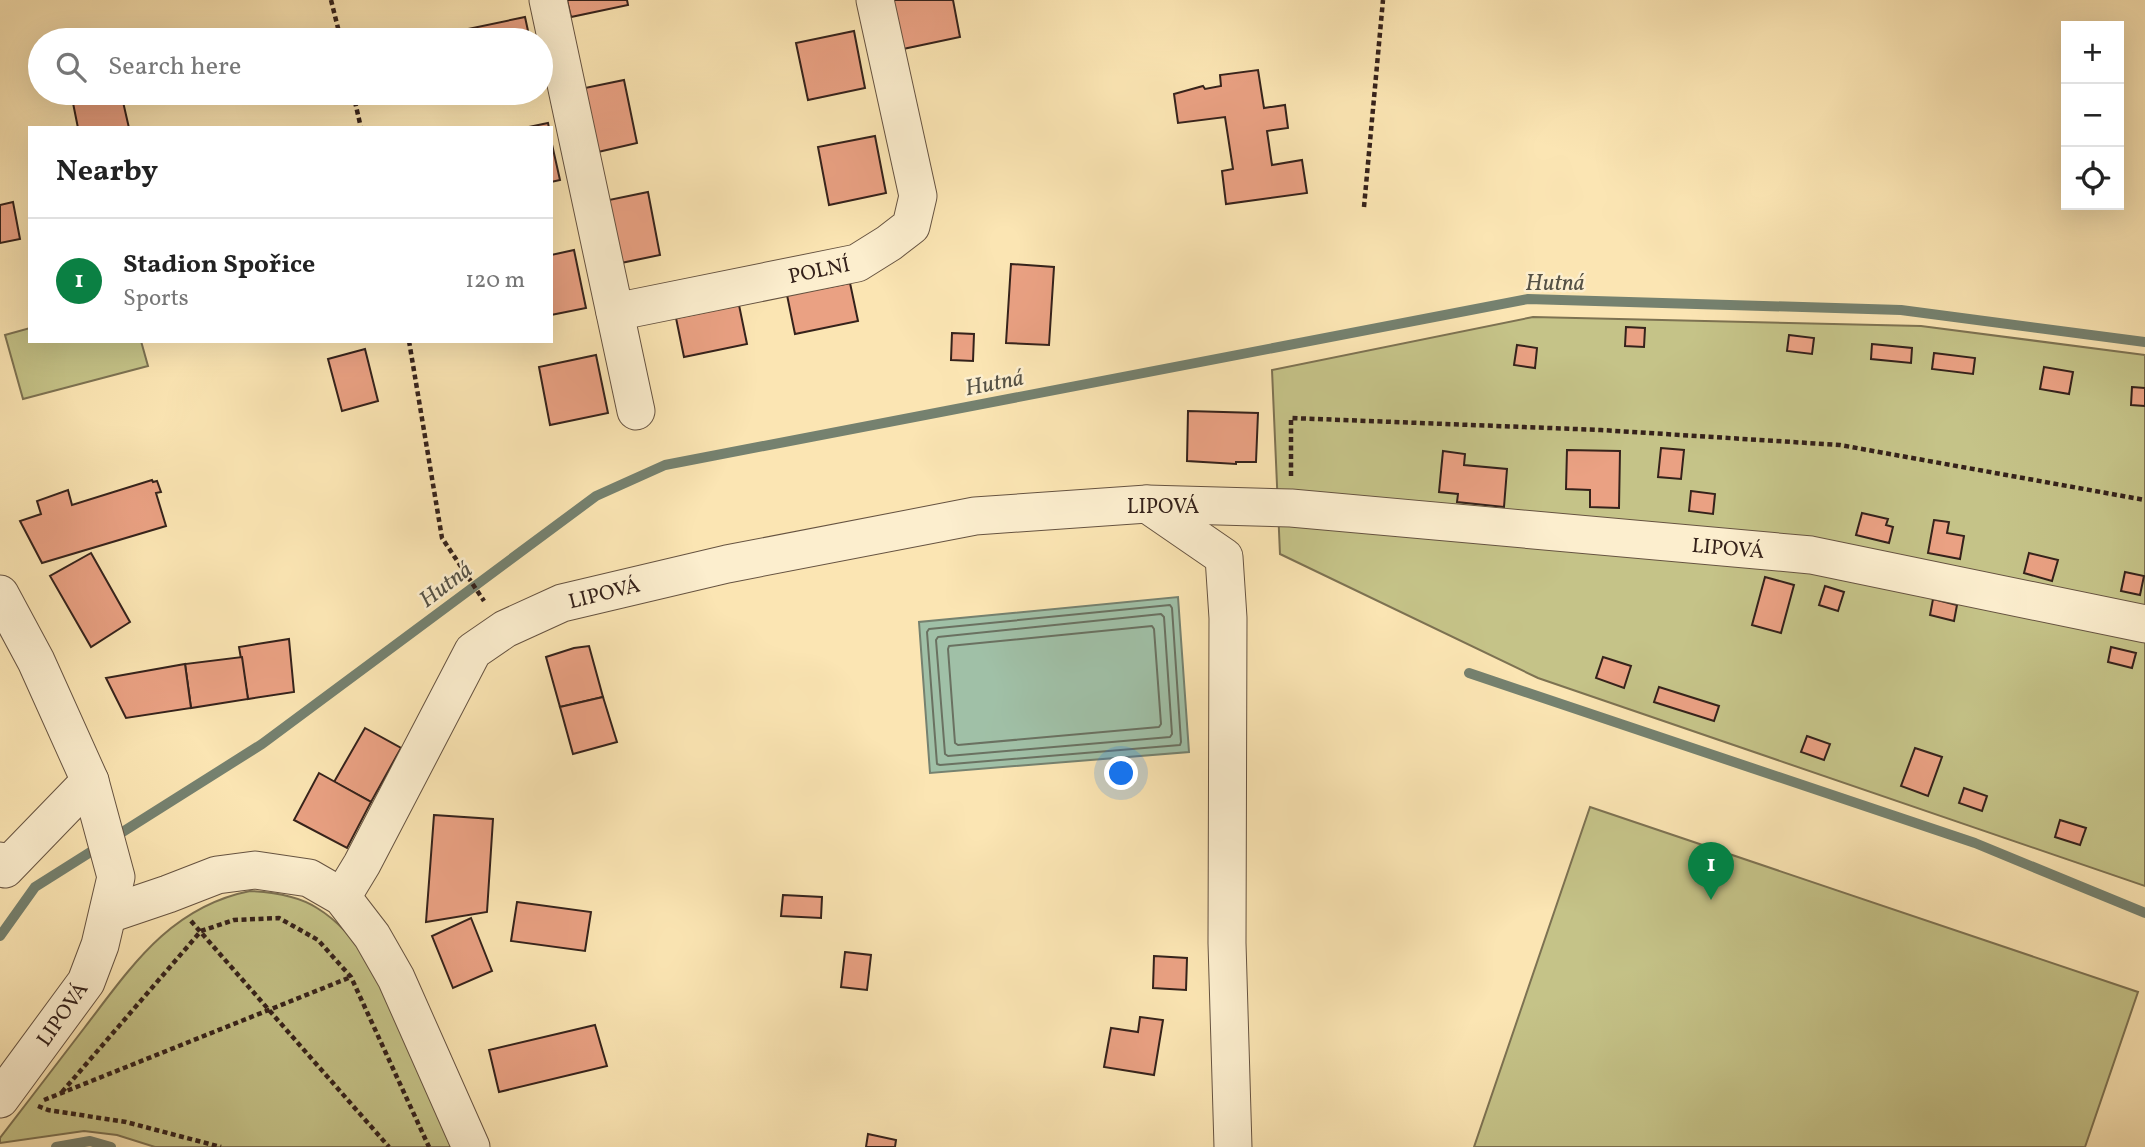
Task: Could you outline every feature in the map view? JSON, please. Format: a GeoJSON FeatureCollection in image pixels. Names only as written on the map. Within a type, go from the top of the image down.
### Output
{"type":"FeatureCollection","features":[{"type":"Feature","properties":{"kind":"street"},"geometry":{"type":"LineString","coordinates":[[548,0],[636,411]]}},
{"type":"Feature","properties":{"kind":"street","name":"POLNÍ"},"geometry":{"type":"LineString","coordinates":[[615,312],[857,262],[911,226],[918,196],[876,0]]}},
{"type":"Feature","properties":{"kind":"street"},"geometry":{"type":"LineString","coordinates":[[1147,504],[1224,557],[1228,618],[1227,943],[1233,1147]]}},
{"type":"Feature","properties":{"kind":"street","name":"LIPOVÁ"},"geometry":{"type":"LineString","coordinates":[[342,897],[362,864],[473,651],[502,616],[727,564],[975,516],[1147,504],[1291,508],[1811,555],[2145,624]]}},
{"type":"Feature","properties":{"kind":"street"},"geometry":{"type":"LineString","coordinates":[[0,594],[36,662],[94,795],[2,869]]}},
{"type":"Feature","properties":{"kind":"street","name":"LIPOVÁ"},"geometry":{"type":"LineString","coordinates":[[0,1099],[86,982],[100,945],[116,877],[94,795]]}},
{"type":"Feature","properties":{"kind":"street"},"geometry":{"type":"LineString","coordinates":[[108,914],[216,875],[255,870],[309,878],[342,897],[372,936],[388,963],[471,1147]]}},
{"type":"Feature","properties":{"kind":"path"},"geometry":{"type":"LineString","coordinates":[[331,0],[338,28]]}},
{"type":"Feature","properties":{"kind":"path"},"geometry":{"type":"LineString","coordinates":[[1364,207],[1383,0]]}},
{"type":"Feature","properties":{"kind":"path"},"geometry":{"type":"LineString","coordinates":[[355,105],[360,126]]}},
{"type":"Feature","properties":{"kind":"path"},"geometry":{"type":"LineString","coordinates":[[409,343],[442,538],[465,572],[502,616]]}},
{"type":"Feature","properties":{"kind":"path"},"geometry":{"type":"LineString","coordinates":[[1291,508],[1291,418],[1601,430],[1840,445],[2145,500]]}},
{"type":"Feature","properties":{"kind":"path"},"geometry":{"type":"LineString","coordinates":[[168,894],[389,1147]]}},
{"type":"Feature","properties":{"kind":"path"},"geometry":{"type":"LineString","coordinates":[[61,1092],[201,931],[234,920],[279,918],[318,940],[351,978],[429,1147]]}},
{"type":"Feature","properties":{"kind":"path"},"geometry":{"type":"LineString","coordinates":[[221,1147],[126,1122],[48,1111],[33,1104],[388,963]]}},
{"type":"Feature","properties":{"kind":"shaded area"},"geometry":{"type":"Polygon","coordinates":[[[1533,317],[1921,326],[2145,355],[2145,886],[1538,678],[1280,554],[1272,370],[1533,317]]]}},
{"type":"Feature","properties":{"kind":"shaded area"},"geometry":{"type":"Polygon","coordinates":[[[28,329],[28,343],[142,343],[148,366],[23,399],[5,335],[28,329]]]}},
{"type":"Feature","properties":{"kind":"shaded area"},"geometry":{"type":"Polygon","coordinates":[[[1590,807],[2138,992],[2085,1147],[1474,1147],[1590,807]]]}},
{"type":"Feature","properties":{"kind":"shaded area"},"geometry":{"type":"Polygon","coordinates":[[[250,891],[284,895],[317,908],[334,921],[362,952],[384,990],[454,1147],[155,1147],[117,1135],[84,1131],[0,1143],[0,1138],[102,1005],[155,942],[197,911],[222,899],[250,891]]]}},
{"type":"Feature","properties":{"kind":"water"},"geometry":{"type":"Polygon","coordinates":[[[1178,597],[1189,752],[930,773],[919,622],[1178,597]]]}},
{"type":"Feature","properties":{"kind":"building"},"geometry":{"type":"Polygon","coordinates":[[[567,0],[627,0],[628,5],[571,17],[567,0]]]}},
{"type":"Feature","properties":{"kind":"building"},"geometry":{"type":"Polygon","coordinates":[[[893,0],[953,0],[960,37],[903,49],[893,0]]]}},
{"type":"Feature","properties":{"kind":"building"},"geometry":{"type":"Polygon","coordinates":[[[525,17],[527,28],[473,28],[525,17]]]}},
{"type":"Feature","properties":{"kind":"building"},"geometry":{"type":"Polygon","coordinates":[[[854,31],[865,88],[808,100],[796,43],[854,31]]]}},
{"type":"Feature","properties":{"kind":"building"},"geometry":{"type":"Polygon","coordinates":[[[1258,70],[1264,108],[1285,105],[1288,128],[1267,131],[1272,165],[1302,160],[1307,193],[1226,204],[1222,171],[1233,169],[1225,117],[1178,123],[1174,94],[1203,86],[1205,89],[1221,86],[1220,75],[1258,70]]]}},
{"type":"Feature","properties":{"kind":"building"},"geometry":{"type":"Polygon","coordinates":[[[624,80],[637,143],[598,152],[585,88],[624,80]]]}},
{"type":"Feature","properties":{"kind":"building"},"geometry":{"type":"Polygon","coordinates":[[[73,105],[124,105],[129,126],[78,126],[73,105]]]}},
{"type":"Feature","properties":{"kind":"building"},"geometry":{"type":"Polygon","coordinates":[[[875,136],[886,193],[829,205],[818,147],[875,136]]]}},
{"type":"Feature","properties":{"kind":"building"},"geometry":{"type":"Polygon","coordinates":[[[553,149],[560,180],[553,182],[553,149]]]}},
{"type":"Feature","properties":{"kind":"building"},"geometry":{"type":"Polygon","coordinates":[[[648,192],[660,255],[621,263],[609,200],[648,192]]]}},
{"type":"Feature","properties":{"kind":"building"},"geometry":{"type":"Polygon","coordinates":[[[13,202],[20,239],[0,243],[0,205],[13,202]]]}},
{"type":"Feature","properties":{"kind":"building"},"geometry":{"type":"Polygon","coordinates":[[[574,250],[586,308],[553,315],[553,255],[574,250]]]}},
{"type":"Feature","properties":{"kind":"building"},"geometry":{"type":"Polygon","coordinates":[[[1011,264],[1054,267],[1049,345],[1006,343],[1011,264]]]}},
{"type":"Feature","properties":{"kind":"building"},"geometry":{"type":"Polygon","coordinates":[[[850,283],[858,321],[795,334],[787,295],[850,283]]]}},
{"type":"Feature","properties":{"kind":"building"},"geometry":{"type":"Polygon","coordinates":[[[739,305],[747,344],[684,357],[676,318],[739,305]]]}},
{"type":"Feature","properties":{"kind":"building"},"geometry":{"type":"Polygon","coordinates":[[[1626,327],[1645,328],[1644,347],[1625,346],[1626,327]]]}},
{"type":"Feature","properties":{"kind":"building"},"geometry":{"type":"Polygon","coordinates":[[[952,333],[974,334],[973,361],[951,360],[952,333]]]}},
{"type":"Feature","properties":{"kind":"building"},"geometry":{"type":"Polygon","coordinates":[[[1789,335],[1814,338],[1812,354],[1787,351],[1789,335]]]}},
{"type":"Feature","properties":{"kind":"building"},"geometry":{"type":"Polygon","coordinates":[[[1872,344],[1912,348],[1911,363],[1871,359],[1872,344]]]}},
{"type":"Feature","properties":{"kind":"building"},"geometry":{"type":"Polygon","coordinates":[[[1517,345],[1537,348],[1535,368],[1514,365],[1517,345]]]}},
{"type":"Feature","properties":{"kind":"building"},"geometry":{"type":"Polygon","coordinates":[[[365,349],[378,401],[342,411],[328,359],[365,349]]]}},
{"type":"Feature","properties":{"kind":"building"},"geometry":{"type":"Polygon","coordinates":[[[1934,353],[1975,358],[1973,374],[1932,369],[1934,353]]]}},
{"type":"Feature","properties":{"kind":"building"},"geometry":{"type":"Polygon","coordinates":[[[596,355],[608,413],[550,425],[539,367],[596,355]]]}},
{"type":"Feature","properties":{"kind":"building"},"geometry":{"type":"Polygon","coordinates":[[[2044,367],[2073,372],[2069,394],[2040,389],[2044,367]]]}},
{"type":"Feature","properties":{"kind":"building"},"geometry":{"type":"Polygon","coordinates":[[[2132,387],[2145,388],[2145,406],[2131,405],[2132,387]]]}},
{"type":"Feature","properties":{"kind":"building"},"geometry":{"type":"Polygon","coordinates":[[[1188,411],[1258,413],[1256,462],[1236,464],[1187,461],[1188,411]]]}},
{"type":"Feature","properties":{"kind":"building"},"geometry":{"type":"Polygon","coordinates":[[[1661,448],[1684,450],[1681,479],[1658,477],[1661,448]]]}},
{"type":"Feature","properties":{"kind":"building"},"geometry":{"type":"Polygon","coordinates":[[[1567,450],[1620,451],[1619,508],[1590,507],[1590,490],[1566,489],[1567,450]]]}},
{"type":"Feature","properties":{"kind":"building"},"geometry":{"type":"Polygon","coordinates":[[[1443,451],[1465,454],[1464,465],[1507,469],[1504,507],[1457,502],[1458,494],[1439,492],[1443,451]]]}},
{"type":"Feature","properties":{"kind":"building"},"geometry":{"type":"Polygon","coordinates":[[[152,480],[157,481],[161,492],[156,493],[166,526],[42,563],[20,521],[41,514],[37,501],[68,490],[72,505],[152,480]]]}},
{"type":"Feature","properties":{"kind":"building"},"geometry":{"type":"Polygon","coordinates":[[[1691,491],[1715,494],[1713,514],[1689,511],[1691,491]]]}},
{"type":"Feature","properties":{"kind":"building"},"geometry":{"type":"Polygon","coordinates":[[[1862,513],[1888,519],[1886,525],[1893,527],[1889,543],[1856,535],[1862,513]]]}},
{"type":"Feature","properties":{"kind":"building"},"geometry":{"type":"Polygon","coordinates":[[[1934,520],[1949,522],[1947,533],[1964,536],[1960,559],[1928,553],[1934,520]]]}},
{"type":"Feature","properties":{"kind":"building"},"geometry":{"type":"Polygon","coordinates":[[[91,553],[130,622],[91,647],[50,576],[91,553]]]}},
{"type":"Feature","properties":{"kind":"building"},"geometry":{"type":"Polygon","coordinates":[[[2029,553],[2058,560],[2052,581],[2024,573],[2029,553]]]}},
{"type":"Feature","properties":{"kind":"building"},"geometry":{"type":"Polygon","coordinates":[[[2125,572],[2144,576],[2140,595],[2121,591],[2125,572]]]}},
{"type":"Feature","properties":{"kind":"building"},"geometry":{"type":"Polygon","coordinates":[[[1765,577],[1794,585],[1781,633],[1752,625],[1765,577]]]}},
{"type":"Feature","properties":{"kind":"building"},"geometry":{"type":"Polygon","coordinates":[[[1825,586],[1844,592],[1838,611],[1819,605],[1825,586]]]}},
{"type":"Feature","properties":{"kind":"building"},"geometry":{"type":"Polygon","coordinates":[[[1933,599],[1957,605],[1954,621],[1930,615],[1933,599]]]}},
{"type":"Feature","properties":{"kind":"building"},"geometry":{"type":"Polygon","coordinates":[[[289,639],[294,692],[248,699],[239,647],[289,639]]]}},
{"type":"Feature","properties":{"kind":"building"},"geometry":{"type":"Polygon","coordinates":[[[589,646],[603,697],[560,707],[546,657],[589,646]]]}},
{"type":"Feature","properties":{"kind":"building"},"geometry":{"type":"Polygon","coordinates":[[[2111,647],[2136,653],[2132,668],[2108,662],[2111,647]]]}},
{"type":"Feature","properties":{"kind":"building"},"geometry":{"type":"Polygon","coordinates":[[[242,657],[248,699],[191,708],[185,664],[242,657]]]}},
{"type":"Feature","properties":{"kind":"building"},"geometry":{"type":"Polygon","coordinates":[[[1603,657],[1631,666],[1624,688],[1596,678],[1603,657]]]}},
{"type":"Feature","properties":{"kind":"building"},"geometry":{"type":"Polygon","coordinates":[[[185,664],[191,708],[126,718],[106,678],[185,664]]]}},
{"type":"Feature","properties":{"kind":"building"},"geometry":{"type":"Polygon","coordinates":[[[1659,687],[1719,706],[1714,721],[1654,702],[1659,687]]]}},
{"type":"Feature","properties":{"kind":"building"},"geometry":{"type":"Polygon","coordinates":[[[603,697],[617,742],[573,754],[560,707],[603,697]]]}},
{"type":"Feature","properties":{"kind":"building"},"geometry":{"type":"Polygon","coordinates":[[[365,728],[401,748],[371,802],[334,782],[365,728]]]}},
{"type":"Feature","properties":{"kind":"building"},"geometry":{"type":"Polygon","coordinates":[[[1807,736],[1830,744],[1824,760],[1801,752],[1807,736]]]}},
{"type":"Feature","properties":{"kind":"building"},"geometry":{"type":"Polygon","coordinates":[[[1915,748],[1942,757],[1928,796],[1901,786],[1915,748]]]}},
{"type":"Feature","properties":{"kind":"building"},"geometry":{"type":"Polygon","coordinates":[[[319,773],[371,802],[347,848],[294,820],[319,773]]]}},
{"type":"Feature","properties":{"kind":"building"},"geometry":{"type":"Polygon","coordinates":[[[1964,788],[1987,796],[1982,811],[1959,803],[1964,788]]]}},
{"type":"Feature","properties":{"kind":"building"},"geometry":{"type":"Polygon","coordinates":[[[434,815],[493,819],[487,912],[426,922],[434,815]]]}},
{"type":"Feature","properties":{"kind":"building"},"geometry":{"type":"Polygon","coordinates":[[[2060,820],[2086,828],[2080,845],[2055,837],[2060,820]]]}},
{"type":"Feature","properties":{"kind":"building"},"geometry":{"type":"Polygon","coordinates":[[[783,895],[822,897],[821,918],[781,916],[783,895]]]}},
{"type":"Feature","properties":{"kind":"building"},"geometry":{"type":"Polygon","coordinates":[[[517,902],[591,912],[585,951],[511,941],[517,902]]]}},
{"type":"Feature","properties":{"kind":"building"},"geometry":{"type":"Polygon","coordinates":[[[471,918],[492,971],[453,988],[432,936],[471,918]]]}},
{"type":"Feature","properties":{"kind":"building"},"geometry":{"type":"Polygon","coordinates":[[[845,952],[871,955],[867,990],[841,987],[845,952]]]}},
{"type":"Feature","properties":{"kind":"building"},"geometry":{"type":"Polygon","coordinates":[[[1154,956],[1187,958],[1186,990],[1153,988],[1154,956]]]}},
{"type":"Feature","properties":{"kind":"building"},"geometry":{"type":"Polygon","coordinates":[[[1140,1017],[1163,1020],[1154,1075],[1104,1067],[1111,1028],[1138,1032],[1140,1017]]]}},
{"type":"Feature","properties":{"kind":"building"},"geometry":{"type":"Polygon","coordinates":[[[595,1025],[607,1066],[499,1092],[489,1050],[595,1025]]]}},
{"type":"Feature","properties":{"kind":"building"},"geometry":{"type":"Polygon","coordinates":[[[868,1134],[896,1140],[895,1147],[866,1147],[868,1134]]]}},
{"type":"Feature","properties":{"kind":"waterway","name":"Hutná"},"geometry":{"type":"LineString","coordinates":[[113,838],[262,744],[596,496],[665,465],[1528,299],[1901,310],[2145,342]]}},
{"type":"Feature","properties":{"kind":"waterway"},"geometry":{"type":"LineString","coordinates":[[1469,673],[1975,843],[2145,913]]}},
{"type":"Feature","properties":{"kind":"waterway","name":"Hutná"},"geometry":{"type":"LineString","coordinates":[[0,936],[35,887],[100,846]]}},
{"type":"Feature","properties":{"kind":"waterway"},"geometry":{"type":"LineString","coordinates":[[56,1147],[90,1141],[111,1147]]}},
{"type":"Feature","properties":{"kind":"place","name":"Stadion Spořice"},"geometry":{"type":"Point","coordinates":[1711,900]}}]}
